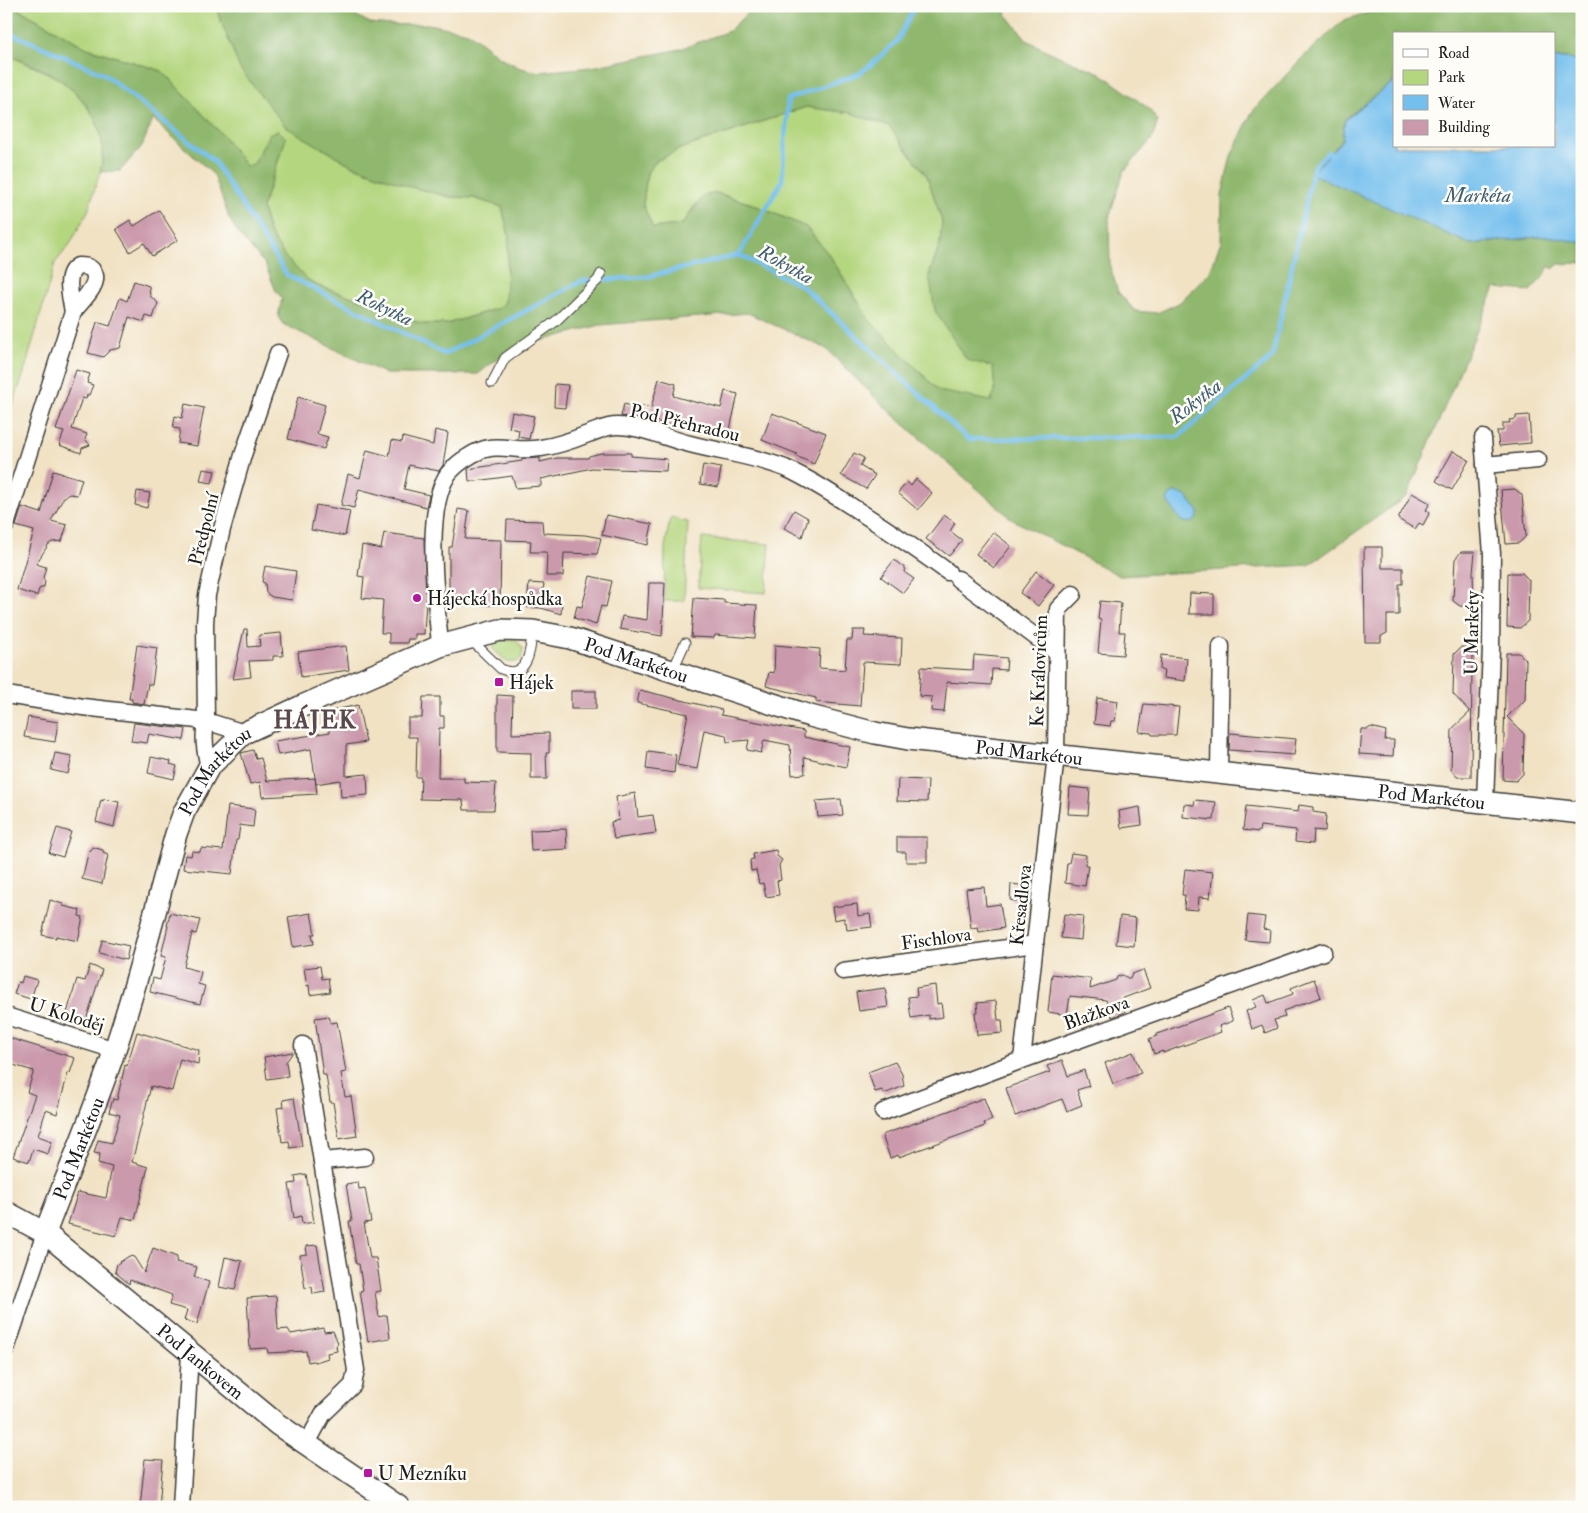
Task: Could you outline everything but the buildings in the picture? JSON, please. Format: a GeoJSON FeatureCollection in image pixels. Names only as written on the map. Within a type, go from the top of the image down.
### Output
{"type":"FeatureCollection","features":[{"type":"Feature","properties":{"kind":"street"},"geometry":{"type":"LineString","coordinates":[[6,526],[73,312]]}},
{"type":"Feature","properties":{"kind":"street","name":"Předpolní"},"geometry":{"type":"LineString","coordinates":[[209,767],[204,746],[206,721],[205,624],[207,595],[222,529],[243,455],[278,353]]}},
{"type":"Feature","properties":{"kind":"street","name":"Pod Přehradou"},"geometry":{"type":"LineString","coordinates":[[440,646],[434,568],[434,540],[441,491],[448,474],[462,460],[486,447],[540,449],[605,427],[617,426],[645,430],[689,444],[743,456],[784,468],[825,489],[953,575],[1056,652]]}},
{"type":"Feature","properties":{"kind":"street","name":"U Markéty"},"geometry":{"type":"LineString","coordinates":[[1483,438],[1492,554],[1491,649],[1485,802]]}},
{"type":"Feature","properties":{"kind":"street"},"geometry":{"type":"LineString","coordinates":[[1485,464],[1538,460]]}},
{"type":"Feature","properties":{"kind":"street","name":"Ke Královicům"},"geometry":{"type":"LineString","coordinates":[[1056,755],[1058,609],[1073,594]]}},
{"type":"Feature","properties":{"kind":"street","name":"Pod Markétou"},"geometry":{"type":"LineString","coordinates":[[45,1233],[115,1050],[136,984],[176,834],[184,812],[209,767],[244,733],[440,646],[500,630],[532,631],[581,641],[810,716],[875,733],[1056,755],[1582,813]]}},
{"type":"Feature","properties":{"kind":"street"},"geometry":{"type":"LineString","coordinates":[[1219,773],[1221,646]]}},
{"type":"Feature","properties":{"kind":"street"},"geometry":{"type":"LineString","coordinates":[[6,695],[83,707],[206,721],[244,733]]}},
{"type":"Feature","properties":{"kind":"street","name":"Křesadlova"},"geometry":{"type":"LineString","coordinates":[[1022,1060],[1056,755]]}},
{"type":"Feature","properties":{"kind":"street","name":"Fischlova"},"geometry":{"type":"LineString","coordinates":[[843,971],[1035,944]]}},
{"type":"Feature","properties":{"kind":"street","name":"Blažkova"},"geometry":{"type":"LineString","coordinates":[[883,1112],[1323,952]]}},
{"type":"Feature","properties":{"kind":"street","name":"U Koloděj"},"geometry":{"type":"LineString","coordinates":[[6,1016],[115,1050]]}},
{"type":"Feature","properties":{"kind":"street"},"geometry":{"type":"LineString","coordinates":[[303,1045],[356,1370],[353,1385],[323,1414],[306,1445]]}},
{"type":"Feature","properties":{"kind":"street"},"geometry":{"type":"LineString","coordinates":[[322,1161],[365,1157]]}},
{"type":"Feature","properties":{"kind":"street","name":"Pod Jankovem"},"geometry":{"type":"LineString","coordinates":[[6,1212],[45,1233],[277,1424],[399,1507]]}},
{"type":"Feature","properties":{"kind":"street"},"geometry":{"type":"LineString","coordinates":[[7,1343],[45,1233]]}},
{"type":"Feature","properties":{"kind":"street"},"geometry":{"type":"LineString","coordinates":[[181,1507],[190,1353]]}},
{"type":"Feature","properties":{"kind":"lane"},"geometry":{"type":"LineString","coordinates":[[492,384],[505,358],[556,321],[598,280],[601,274]]}},
{"type":"Feature","properties":{"kind":"lane"},"geometry":{"type":"LineString","coordinates":[[470,638],[501,669],[507,672],[514,672],[526,663],[530,654],[532,631]]}},
{"type":"Feature","properties":{"kind":"lane"},"geometry":{"type":"LineString","coordinates":[[672,672],[685,643]]}},
{"type":"Feature","properties":{"kind":"green space"},"geometry":{"type":"Polygon","coordinates":[[[6,6],[13,6],[87,48],[162,71],[225,138],[246,166],[254,164],[269,134],[278,130],[286,138],[262,208],[269,232],[285,257],[307,279],[318,286],[365,301],[422,324],[447,324],[499,308],[505,302],[509,236],[502,207],[473,198],[451,197],[411,187],[351,165],[286,127],[240,69],[215,6],[348,6],[357,16],[370,23],[390,25],[428,24],[468,32],[498,56],[520,68],[540,72],[592,67],[680,49],[729,31],[754,6],[1005,6],[1006,14],[1028,41],[1100,73],[1148,108],[1158,121],[1152,139],[1124,171],[1109,218],[1110,266],[1118,292],[1135,311],[1157,313],[1179,303],[1210,272],[1221,241],[1222,195],[1231,156],[1252,112],[1301,59],[1344,20],[1392,6],[1582,6],[1582,63],[1566,58],[1556,58],[1556,32],[1393,32],[1393,82],[1345,119],[1342,140],[1312,173],[1470,244],[1547,236],[1582,243],[1582,263],[1559,264],[1553,269],[1549,266],[1544,276],[1530,291],[1495,288],[1407,496],[1309,565],[1120,576],[1013,520],[891,413],[825,348],[748,313],[600,325],[510,349],[478,374],[386,374],[283,324],[278,317],[282,298],[276,291],[265,264],[239,235],[229,218],[214,175],[153,119],[142,146],[120,171],[100,172],[103,158],[102,144],[100,131],[95,119],[80,97],[70,87],[40,68],[6,54],[6,6]],[[806,107],[680,149],[656,161],[647,173],[643,205],[653,228],[683,224],[703,196],[716,193],[752,204],[806,227],[830,256],[870,321],[939,391],[991,401],[995,391],[993,367],[967,360],[935,311],[929,275],[940,245],[942,221],[927,176],[889,126],[851,113],[806,107]]]}},
{"type":"Feature","properties":{"kind":"green space"},"geometry":{"type":"Polygon","coordinates":[[[13,6],[215,6],[241,69],[287,127],[351,165],[411,187],[451,197],[473,198],[502,207],[509,236],[505,302],[499,308],[447,324],[422,324],[365,301],[318,286],[307,279],[285,257],[269,232],[262,208],[286,138],[278,130],[269,134],[254,164],[246,166],[225,138],[162,71],[87,48],[13,6]]]}},
{"type":"Feature","properties":{"kind":"green space"},"geometry":{"type":"Polygon","coordinates":[[[6,54],[58,78],[79,96],[96,119],[102,138],[102,165],[88,211],[70,244],[55,263],[23,376],[6,424],[6,54]]]}},
{"type":"Feature","properties":{"kind":"green space"},"geometry":{"type":"Polygon","coordinates":[[[806,107],[851,113],[889,126],[927,176],[942,221],[940,245],[929,275],[993,367],[995,392],[990,402],[939,392],[870,321],[830,256],[806,227],[752,204],[717,193],[695,205],[683,224],[653,228],[643,205],[647,173],[656,161],[680,149],[806,107]]]}},
{"type":"Feature","properties":{"kind":"green space"},"geometry":{"type":"Polygon","coordinates":[[[670,518],[688,522],[684,601],[664,601],[665,547],[670,518]]]}},
{"type":"Feature","properties":{"kind":"green space"},"geometry":{"type":"Polygon","coordinates":[[[702,538],[770,544],[766,593],[698,588],[702,538]]]}},
{"type":"Feature","properties":{"kind":"green space"},"geometry":{"type":"Polygon","coordinates":[[[515,639],[523,649],[521,658],[517,662],[507,662],[492,648],[497,641],[515,639]]]}},
{"type":"Feature","properties":{"kind":"water","name":"Markéta"},"geometry":{"type":"Polygon","coordinates":[[[1556,58],[1566,58],[1582,63],[1582,243],[1547,236],[1470,244],[1312,174],[1342,140],[1345,120],[1393,82],[1393,148],[1556,148],[1556,58]]]}},
{"type":"Feature","properties":{"kind":"water"},"geometry":{"type":"Polygon","coordinates":[[[1176,492],[1186,496],[1199,512],[1196,520],[1190,523],[1181,521],[1167,501],[1170,495],[1176,492]]]}},
{"type":"Feature","properties":{"kind":"waterway"},"geometry":{"type":"LineString","coordinates":[[739,255],[782,181],[788,99],[858,74],[872,64],[898,40],[915,6]]}},
{"type":"Feature","properties":{"kind":"waterway","name":"Rokytka"},"geometry":{"type":"LineString","coordinates":[[6,31],[104,74],[214,161],[287,275],[445,354],[582,281],[646,277],[739,255],[802,286],[968,439],[1178,437],[1272,357],[1314,166],[1328,152],[1333,157]]}},
{"type":"Feature","properties":{"kind":"place","name":"Hájecká hospůdka"},"geometry":{"type":"Point","coordinates":[417,598]}},
{"type":"Feature","properties":{"kind":"place","name":"Hájek"},"geometry":{"type":"Point","coordinates":[499,682]}},
{"type":"Feature","properties":{"kind":"place","name":"U Mezníku"},"geometry":{"type":"Point","coordinates":[368,1473]}},
{"type":"Feature","properties":{"kind":"district","name":"HÁJEK"},"geometry":{"type":"Point","coordinates":[315,720]}}]}
